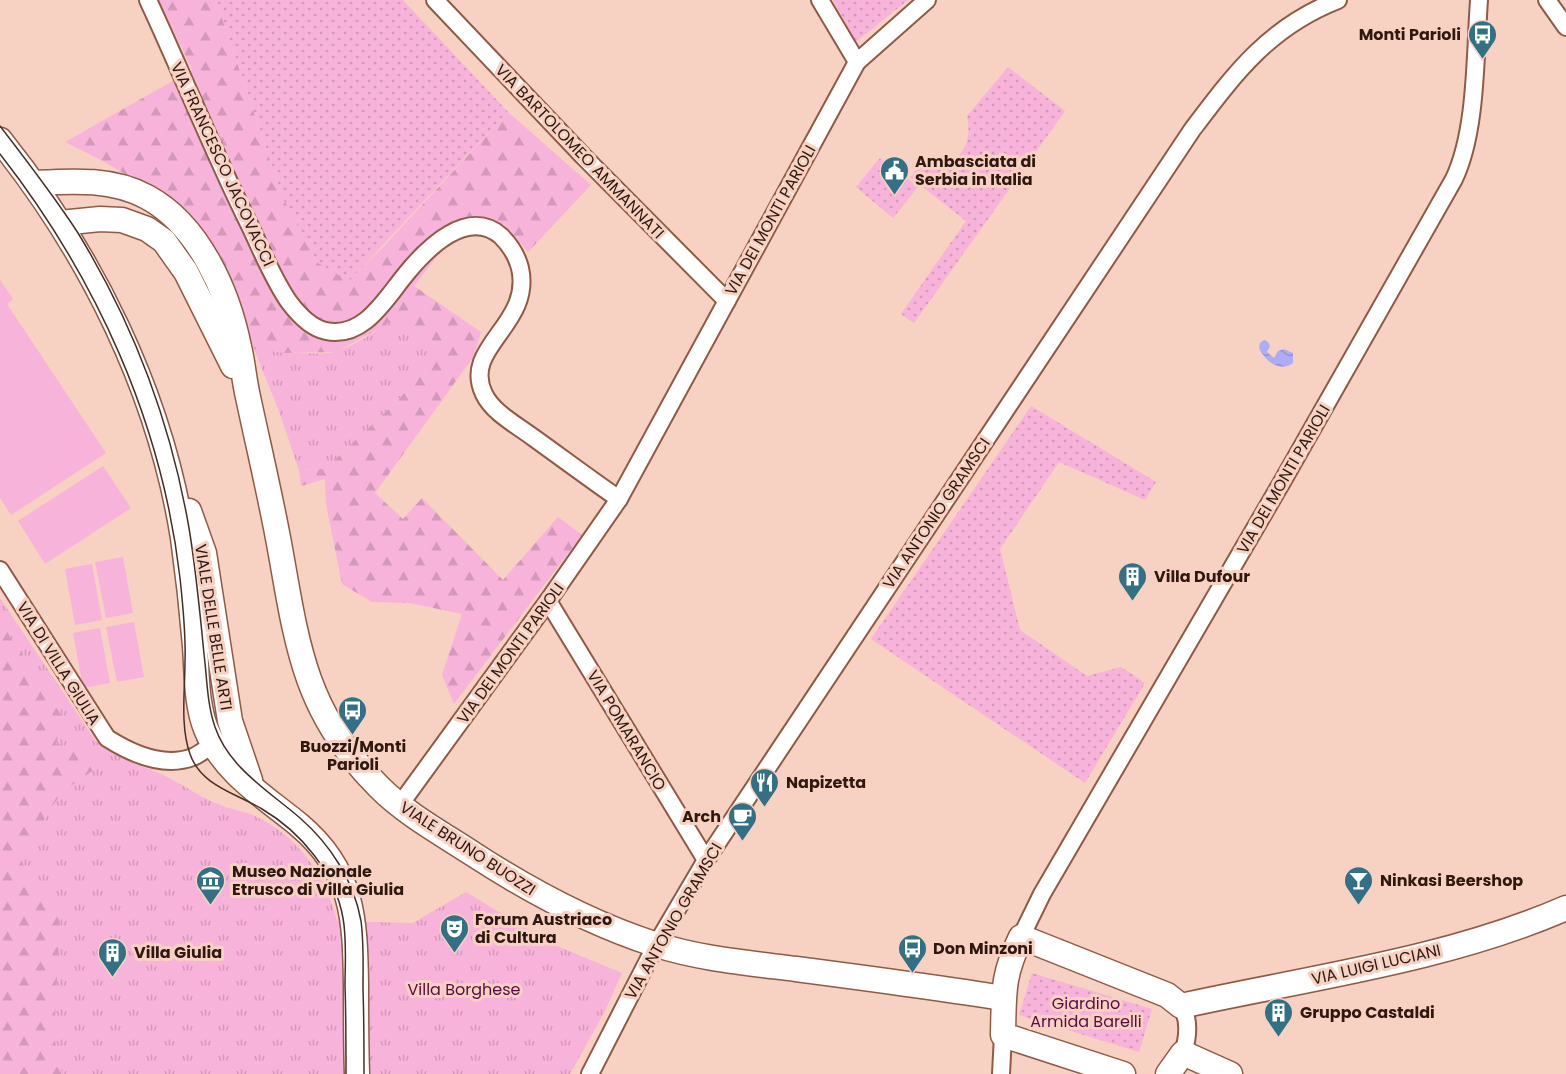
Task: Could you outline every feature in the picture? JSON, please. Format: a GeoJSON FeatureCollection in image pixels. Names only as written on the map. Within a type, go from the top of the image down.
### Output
{"type":"FeatureCollection","features":[{"type":"Feature","properties":{"kind":"street","name":"VIA FRANCESCO JACOVACCI"},"geometry":{"type":"LineString","coordinates":[[148,0],[221,169],[279,285],[296,310],[314,326],[325,331],[340,332],[354,328],[365,321],[388,298],[429,250],[463,228],[478,225],[494,231],[508,244],[519,263],[522,290],[510,321],[482,360],[480,384],[487,399],[501,413],[619,500]]}},
{"type":"Feature","properties":{"kind":"street","name":"VIA BARTOLOMEO AMMANNATI"},"geometry":{"type":"LineString","coordinates":[[435,0],[583,156],[727,301]]}},
{"type":"Feature","properties":{"kind":"street"},"geometry":{"type":"LineString","coordinates":[[820,0],[857,62]]}},
{"type":"Feature","properties":{"kind":"street","name":"VIA DEI MONTI PARIOLI"},"geometry":{"type":"LineString","coordinates":[[399,806],[619,500],[857,62],[927,0]]}},
{"type":"Feature","properties":{"kind":"street","name":"VIA ANTONIO GRAMSCI"},"geometry":{"type":"LineString","coordinates":[[590,1074],[656,945],[706,860],[1192,130],[1249,58],[1299,19],[1338,0]]}},
{"type":"Feature","properties":{"kind":"street","name":"VIA DEI MONTI PARIOLI"},"geometry":{"type":"LineString","coordinates":[[1021,938],[1042,894],[1282,482],[1454,179],[1465,156],[1470,121],[1479,0]]}},
{"type":"Feature","properties":{"kind":"street"},"geometry":{"type":"LineString","coordinates":[[1547,0],[1566,27]]}},
{"type":"Feature","properties":{"kind":"street","name":"VIALE DELLE BELLE ARTI"},"geometry":{"type":"LineString","coordinates":[[0,140],[34,183],[95,280],[113,317],[146,400],[179,510],[188,572],[200,699],[206,727],[204,750]]}},
{"type":"Feature","properties":{"kind":"street","name":"VIALE BRUNO BUOZZI"},"geometry":{"type":"LineString","coordinates":[[34,183],[113,184],[148,197],[164,207],[181,223],[202,252],[226,302],[240,347],[247,395],[261,451],[294,625],[309,679],[327,722],[340,742],[363,770],[399,806],[530,890],[588,919],[656,945],[713,958],[1004,998]]}},
{"type":"Feature","properties":{"kind":"street","name":"VIALE BRUNO BUOZZI"},"geometry":{"type":"LineString","coordinates":[[60,223],[100,219],[122,220],[147,229],[164,241],[186,272],[247,395]]}},
{"type":"Feature","properties":{"kind":"street","name":"VIALE DELLE BELLE ARTI"},"geometry":{"type":"LineString","coordinates":[[168,469],[190,513],[201,542],[228,715],[253,788]]}},
{"type":"Feature","properties":{"kind":"street","name":"VIA DI VILLA GIULIA"},"geometry":{"type":"LineString","coordinates":[[0,570],[107,738],[120,746],[157,760],[179,760],[204,750]]}},
{"type":"Feature","properties":{"kind":"street","name":"VIA POMARANCIO"},"geometry":{"type":"LineString","coordinates":[[548,601],[706,860]]}},
{"type":"Feature","properties":{"kind":"street"},"geometry":{"type":"LineString","coordinates":[[204,750],[224,759],[253,788],[301,827],[320,845],[336,869],[348,898],[355,932],[357,1074]]}},
{"type":"Feature","properties":{"kind":"street","name":"VIA LUIGI LUCIANI"},"geometry":{"type":"LineString","coordinates":[[1181,1006],[1429,953],[1518,928],[1566,908]]}},
{"type":"Feature","properties":{"kind":"street"},"geometry":{"type":"LineString","coordinates":[[1001,1074],[1006,974],[1021,938],[1167,995],[1181,1006],[1187,1027],[1186,1045],[1183,1053],[1167,1074]]}},
{"type":"Feature","properties":{"kind":"street"},"geometry":{"type":"LineString","coordinates":[[1003,1035],[1123,1074]]}},
{"type":"Feature","properties":{"kind":"street"},"geometry":{"type":"LineString","coordinates":[[1183,1053],[1230,1074]]}},
{"type":"Feature","properties":{"kind":"green space"},"geometry":{"type":"Polygon","coordinates":[[[159,0],[216,0],[283,198],[349,280],[385,245],[508,112],[591,185],[528,252],[505,225],[473,218],[449,241],[414,286],[481,332],[474,356],[375,493],[403,519],[422,498],[503,580],[558,517],[582,535],[454,704],[442,675],[462,614],[409,603],[372,602],[342,584],[326,504],[325,479],[301,486],[299,470],[325,469],[398,400],[440,351],[436,344],[396,316],[384,326],[336,352],[285,353],[254,349],[219,264],[172,202],[101,160],[65,142],[192,70],[159,0]]]}},
{"type":"Feature","properties":{"kind":"green space"},"geometry":{"type":"Polygon","coordinates":[[[216,0],[403,0],[508,112],[349,281],[318,263],[283,198],[216,0]]]}},
{"type":"Feature","properties":{"kind":"green space"},"geometry":{"type":"Polygon","coordinates":[[[833,0],[908,0],[856,42],[833,0]]]}},
{"type":"Feature","properties":{"kind":"green space"},"geometry":{"type":"Polygon","coordinates":[[[1008,67],[1065,111],[914,323],[901,314],[966,221],[910,177],[923,166],[949,162],[961,153],[967,140],[967,116],[1008,67]]]}},
{"type":"Feature","properties":{"kind":"green space"},"geometry":{"type":"Polygon","coordinates":[[[880,158],[918,187],[893,218],[856,187],[880,158]]]}},
{"type":"Feature","properties":{"kind":"green space"},"geometry":{"type":"Polygon","coordinates":[[[0,280],[13,299],[7,304],[106,453],[11,515],[0,498],[0,280]]]}},
{"type":"Feature","properties":{"kind":"green space"},"geometry":{"type":"Polygon","coordinates":[[[396,315],[436,344],[441,351],[398,400],[325,469],[299,470],[279,411],[254,349],[308,354],[330,353],[368,336],[396,315]]]}},
{"type":"Feature","properties":{"kind":"green space"},"geometry":{"type":"Polygon","coordinates":[[[1031,406],[1156,482],[1145,500],[1059,462],[1000,549],[1020,630],[1087,676],[1121,667],[1145,683],[1085,783],[871,639],[1031,406]]]}},
{"type":"Feature","properties":{"kind":"green space"},"geometry":{"type":"Polygon","coordinates":[[[103,466],[131,508],[45,564],[18,521],[103,466]]]}},
{"type":"Feature","properties":{"kind":"green space"},"geometry":{"type":"Polygon","coordinates":[[[123,557],[133,613],[106,618],[95,562],[123,557]]]}},
{"type":"Feature","properties":{"kind":"green space"},"geometry":{"type":"Polygon","coordinates":[[[92,564],[102,620],[75,625],[65,569],[92,564]]]}},
{"type":"Feature","properties":{"kind":"green space","name":"Villa Borghese"},"geometry":{"type":"Polygon","coordinates":[[[0,598],[95,740],[117,756],[167,777],[212,802],[255,816],[270,824],[297,846],[318,873],[326,888],[337,921],[413,923],[466,892],[550,943],[622,973],[605,1011],[570,1074],[0,1074],[0,598]]]}},
{"type":"Feature","properties":{"kind":"green space"},"geometry":{"type":"Polygon","coordinates":[[[0,621],[63,718],[56,744],[91,751],[95,769],[62,792],[18,857],[60,919],[54,1037],[62,1074],[0,1074],[0,621]]]}},
{"type":"Feature","properties":{"kind":"green space"},"geometry":{"type":"Polygon","coordinates":[[[134,622],[144,677],[117,682],[106,627],[134,622]]]}},
{"type":"Feature","properties":{"kind":"green space"},"geometry":{"type":"Polygon","coordinates":[[[100,628],[110,683],[83,688],[73,633],[100,628]]]}},
{"type":"Feature","properties":{"kind":"green space","name":"Giardino Armida Barelli"},"geometry":{"type":"Polygon","coordinates":[[[1032,973],[1152,1009],[1139,1052],[1019,1015],[1032,973]]]}},
{"type":"Feature","properties":{"kind":"water"},"geometry":{"type":"Polygon","coordinates":[[[1264,340],[1270,346],[1267,352],[1274,358],[1278,351],[1284,349],[1293,353],[1293,363],[1283,367],[1269,361],[1259,348],[1260,343],[1264,340]]]}},
{"type":"Feature","properties":{"kind":"tram line"},"geometry":{"type":"LineString","coordinates":[[0,126],[78,233],[116,302],[147,375],[172,451],[189,528],[209,700],[212,718],[221,742],[251,778],[300,818],[321,839],[339,864],[353,892],[358,906],[363,938],[364,1074]]}},
{"type":"Feature","properties":{"kind":"tram line"},"geometry":{"type":"LineString","coordinates":[[0,154],[35,201],[66,250],[94,301],[119,354],[158,463],[171,520],[180,578],[185,640],[184,720],[190,754],[202,774],[220,788],[262,809],[290,829],[314,855],[339,901],[345,943],[346,1074]]}},
{"type":"Feature","properties":{"kind":"place","name":"Monti Parioli"},"geometry":{"type":"Point","coordinates":[1482,60]}},
{"type":"Feature","properties":{"kind":"place","name":"Ambasciata di Serbia in Italia"},"geometry":{"type":"Point","coordinates":[894,196]}},
{"type":"Feature","properties":{"kind":"place","name":"Villa Dufour"},"geometry":{"type":"Point","coordinates":[1133,602]}},
{"type":"Feature","properties":{"kind":"place","name":"Buozzi/Monti Parioli"},"geometry":{"type":"Point","coordinates":[353,736]}},
{"type":"Feature","properties":{"kind":"place","name":"Napizetta"},"geometry":{"type":"Point","coordinates":[765,808]}},
{"type":"Feature","properties":{"kind":"place","name":"Arch"},"geometry":{"type":"Point","coordinates":[742,842]}},
{"type":"Feature","properties":{"kind":"place","name":"Museo Nazionale Etrusco di Villa Giulia"},"geometry":{"type":"Point","coordinates":[211,906]}},
{"type":"Feature","properties":{"kind":"place","name":"Ninkasi Beershop"},"geometry":{"type":"Point","coordinates":[1359,906]}},
{"type":"Feature","properties":{"kind":"place","name":"Forum Austriaco di Cultura"},"geometry":{"type":"Point","coordinates":[454,954]}},
{"type":"Feature","properties":{"kind":"place","name":"Don Minzoni"},"geometry":{"type":"Point","coordinates":[912,974]}},
{"type":"Feature","properties":{"kind":"place","name":"Villa Giulia"},"geometry":{"type":"Point","coordinates":[113,978]}},
{"type":"Feature","properties":{"kind":"place","name":"Gruppo Castaldi"},"geometry":{"type":"Point","coordinates":[1279,1038]}}]}
